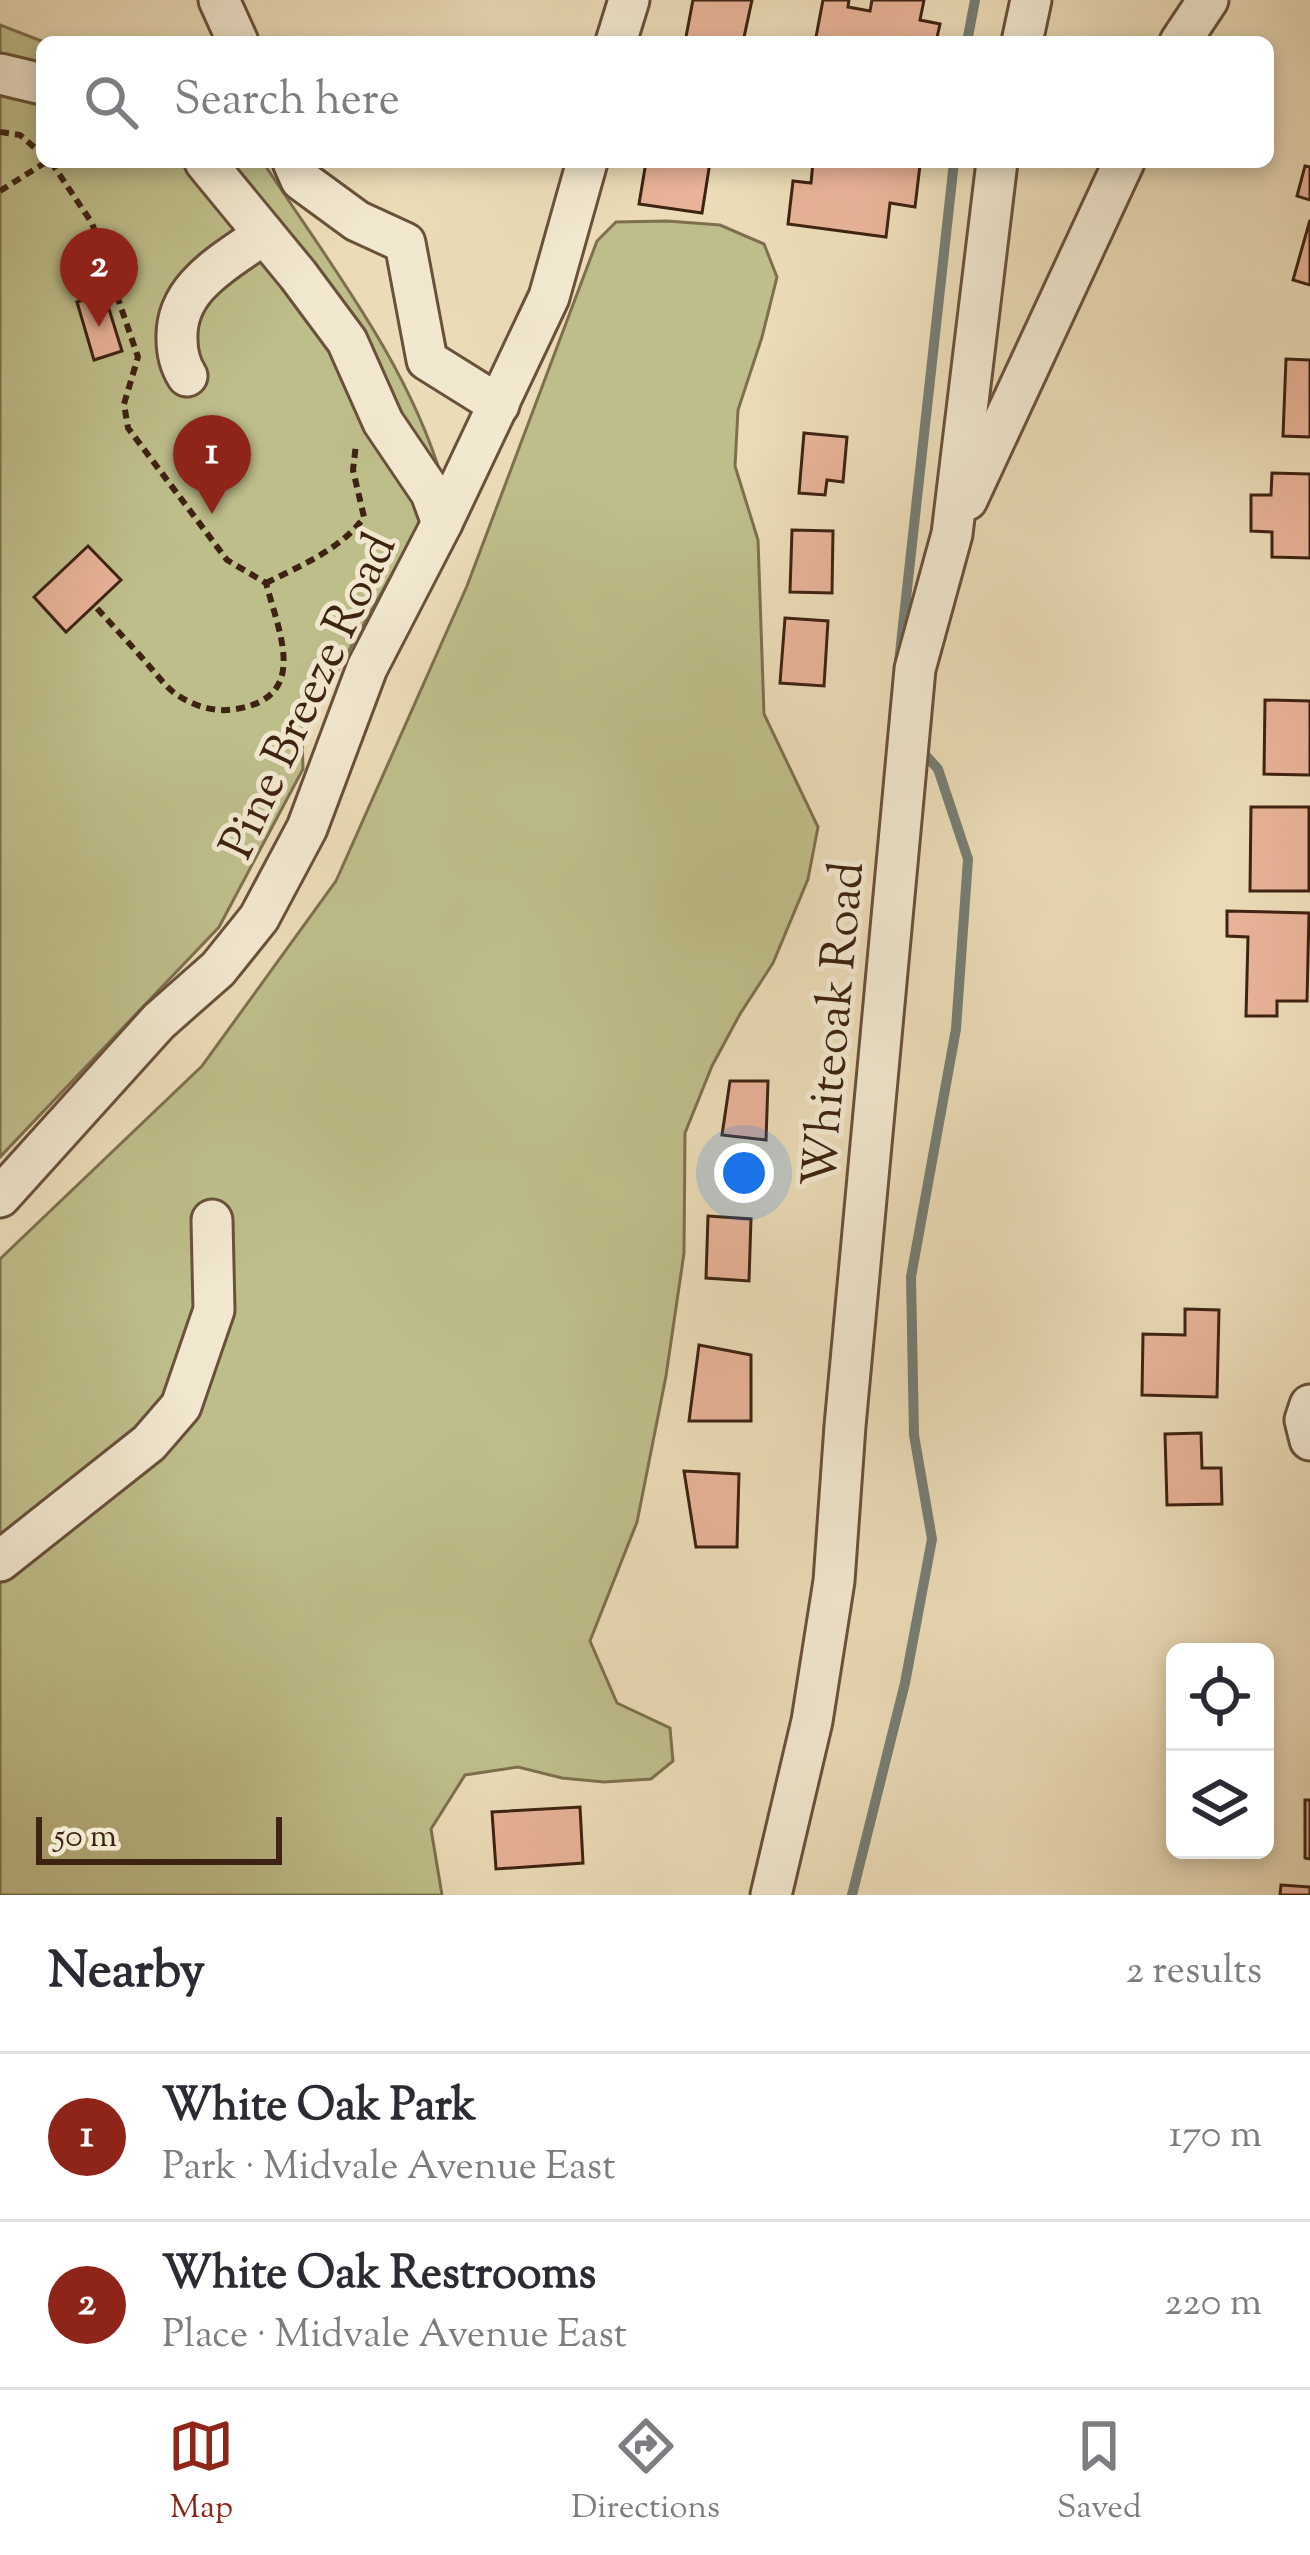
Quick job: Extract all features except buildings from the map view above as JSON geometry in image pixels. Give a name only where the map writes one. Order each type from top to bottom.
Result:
[{"type":"street","points":[[219,0],[235,36]]},
{"type":"street","points":[[618,36],[629,0]]},
{"type":"street","points":[[1023,36],[1031,0]]},
{"type":"street","points":[[1184,36],[1208,0]]},
{"type":"street","points":[[0,74],[36,83]]},
{"type":"street","points":[[210,168],[346,341],[383,422],[431,493],[442,523]]},
{"type":"street","points":[[296,168],[301,180],[357,221],[405,243],[427,360],[499,405]]},
{"type":"street","name":"Pine Breeze Road","points":[[0,1197],[159,1021],[218,969],[259,918],[307,828],[367,668],[549,297],[584,168]]},
{"type":"street","name":"Whiteoak Road","points":[[771,1895],[812,1721],[834,1581],[915,669],[952,534],[996,168]]},
{"type":"street","points":[[952,534],[1121,168]]},
{"type":"street","points":[[187,376],[176,344],[184,298],[264,234]]},
{"type":"street","points":[[0,1561],[149,1443],[181,1406],[214,1310],[212,1220]]},
{"type":"street","points":[[1310,1405],[1305,1420],[1310,1440]]},
{"type":"path","points":[[0,132],[20,135],[36,149]]},
{"type":"path","points":[[0,191],[39,168]]},
{"type":"path","points":[[53,168],[92,223],[138,357],[124,404],[128,428],[226,560],[266,583],[279,633],[284,668],[281,684],[272,697],[250,707],[225,711],[198,706],[173,692],[94,605]]},
{"type":"path","points":[[266,583],[355,531],[364,517],[353,470],[354,448],[361,436],[383,422]]},
{"type":"green space","points":[[0,25],[36,39],[36,168],[267,168],[388,354],[442,479],[302,734],[303,769],[219,927],[0,1157]]},
{"type":"green space","points":[[616,222],[720,225],[764,244],[777,277],[738,410],[735,466],[758,540],[764,714],[818,827],[808,879],[773,963],[712,1066],[685,1133],[684,1253],[666,1376],[637,1522],[590,1641],[617,1703],[670,1728],[673,1761],[651,1779],[604,1782],[518,1767],[465,1775],[431,1829],[442,1895],[0,1895],[0,1259],[202,1066],[336,881],[467,586],[597,241]]},
{"type":"waterway","points":[[968,36],[975,0]]},
{"type":"waterway","points":[[899,662],[953,168]]},
{"type":"waterway","points":[[852,1895],[905,1683],[932,1539],[914,1435],[911,1277],[956,1029],[968,859],[938,769],[920,749]]},
{"type":"place","name":"White Oak Restrooms","points":[[99,327]]},
{"type":"place","name":"White Oak Park","points":[[212,514]]}]
